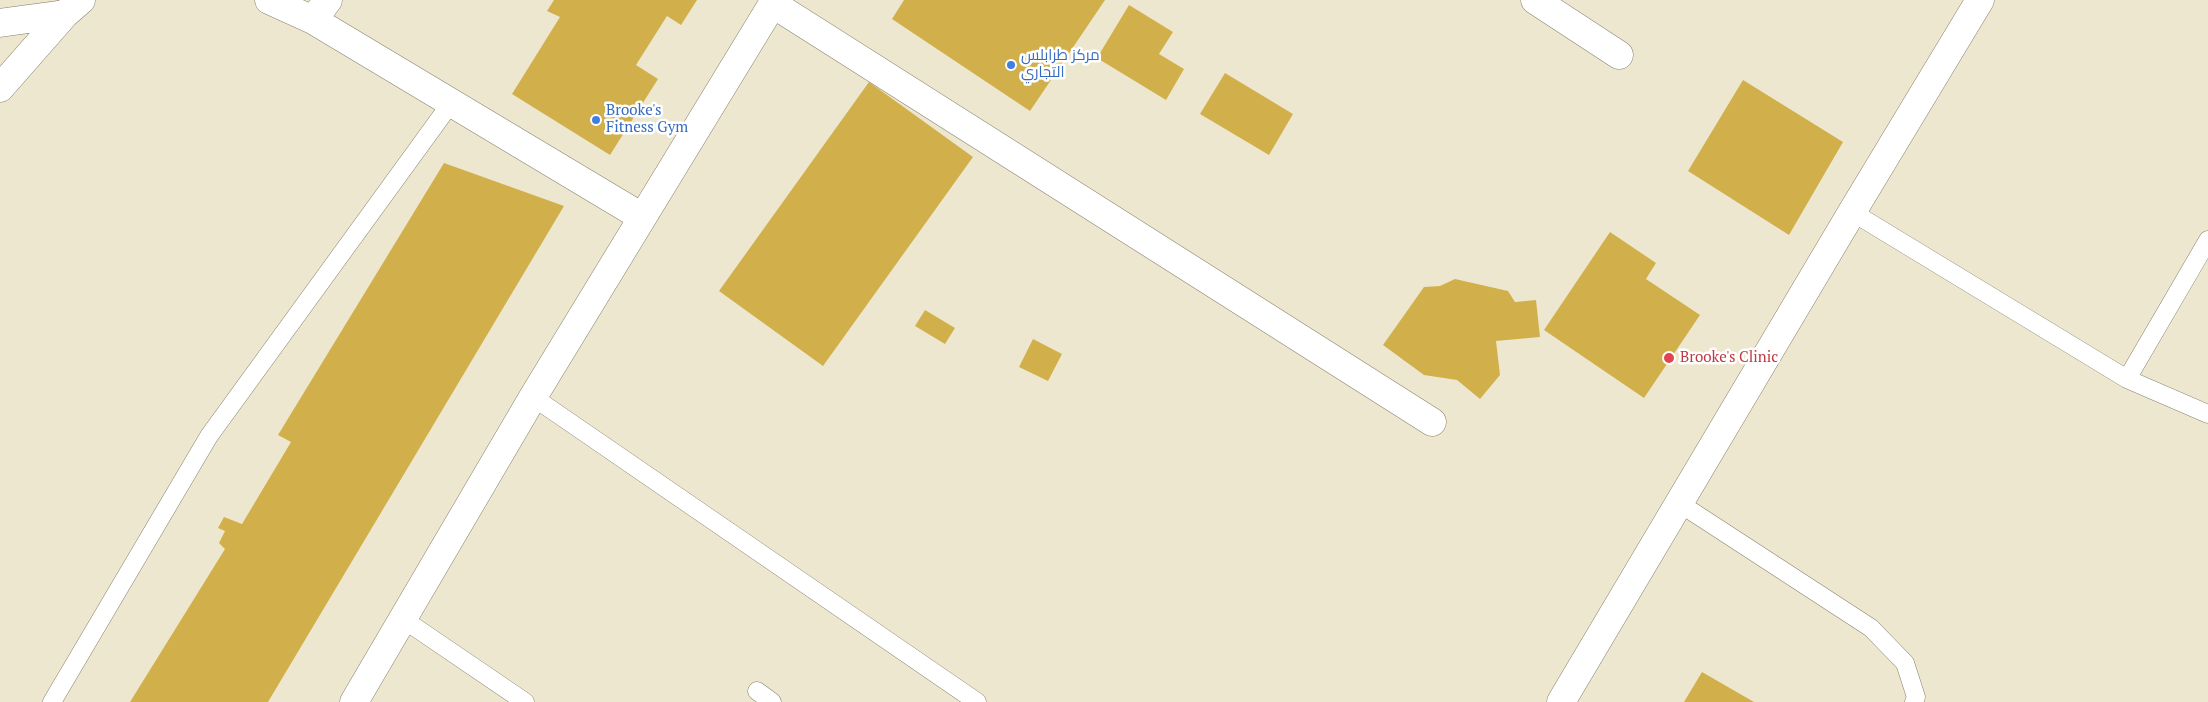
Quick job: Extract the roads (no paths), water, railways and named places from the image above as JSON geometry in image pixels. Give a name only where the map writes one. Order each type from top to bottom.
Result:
[{"type":"street","points":[[270,0],[321,10],[452,103],[642,217]]},
{"type":"street","points":[[1535,0],[1618,55]]},
{"type":"street","points":[[1561,702],[1980,0]]},
{"type":"street","points":[[354,702],[642,217],[774,2],[1432,422]]},
{"type":"street","points":[[0,23],[73,7]]},
{"type":"street","points":[[0,88],[73,7]]},
{"type":"lane","points":[[52,702],[209,436],[452,103]]},
{"type":"lane","points":[[1852,212],[2127,379],[2208,414]]},
{"type":"lane","points":[[2127,379],[2208,240]]},
{"type":"lane","points":[[534,397],[977,702]]},
{"type":"lane","points":[[1679,503],[1871,628],[1905,663],[1916,697],[1914,702]]},
{"type":"lane","points":[[403,619],[525,702]]},
{"type":"lane","points":[[757,691],[772,702]]},
{"type":"place","name":"مركز طرابلس التجاري","points":[[1011,65]]},
{"type":"place","name":"Brooke's Fitness Gym","points":[[596,120]]},
{"type":"place","name":"Brooke's Clinic","points":[[1669,358]]}]
